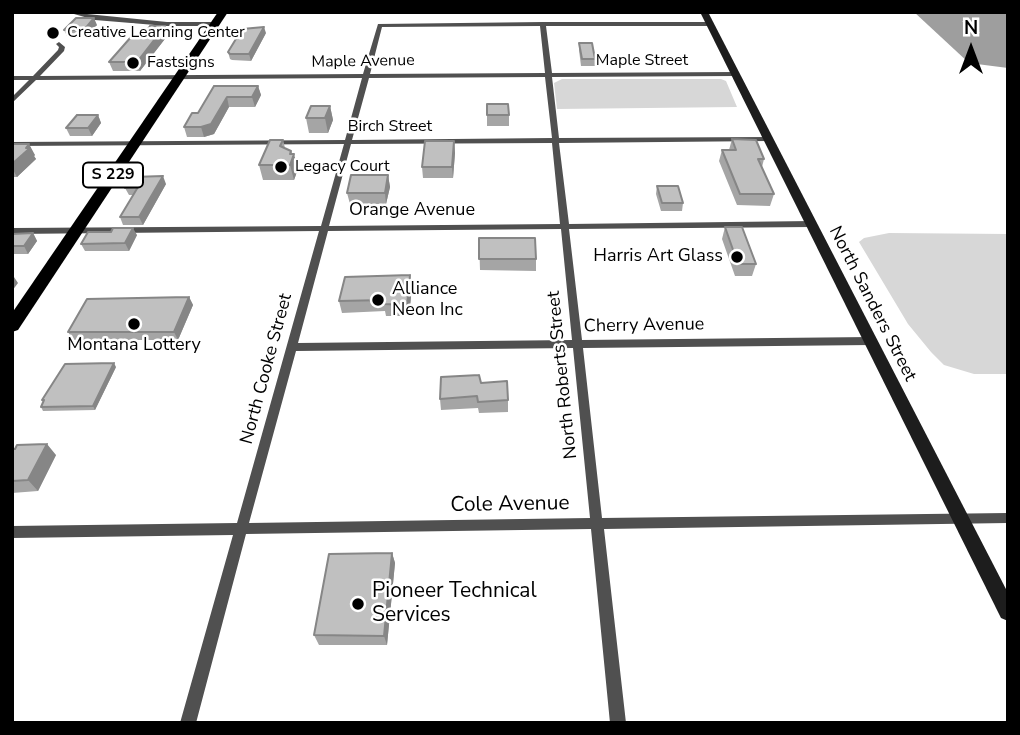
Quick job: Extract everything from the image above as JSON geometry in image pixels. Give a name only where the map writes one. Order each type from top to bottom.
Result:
[{"type":"main road","name":"S 229","points":[[12,326],[219,18]]},
{"type":"street","points":[[70,12],[95,18],[167,24],[219,18]]},
{"type":"street","points":[[543,24],[707,18]]},
{"type":"street","name":"North Sanders Street","points":[[707,18],[1008,612]]},
{"type":"street","name":"North Cooke Street","points":[[188,723],[380,25],[543,24]]},
{"type":"street","name":"North Roberts Street","points":[[543,24],[618,723]]},
{"type":"street","points":[[12,101],[61,51],[59,44]]},
{"type":"street","name":"Maple Street","points":[[548,75],[736,74]]},
{"type":"street","name":"Maple Avenue","points":[[178,78],[548,75]]},
{"type":"street","points":[[12,78],[178,78]]},
{"type":"street","name":"Birch Street","points":[[12,144],[769,139]]},
{"type":"street","name":"Orange Avenue","points":[[12,231],[812,224]]},
{"type":"street","name":"Cherry Avenue","points":[[292,347],[871,341]]},
{"type":"street","name":"Cole Avenue","points":[[12,532],[1008,518]]},
{"type":"shaded area","points":[[914,12],[1008,12],[1008,68],[969,63]]},
{"type":"shaded area","points":[[562,79],[721,79],[726,81],[737,107],[557,109],[554,83]]},
{"type":"shaded area","points":[[889,233],[1008,234],[1008,374],[974,374],[944,365],[931,352],[908,324],[859,242],[864,238]]},
{"type":"building","points":[[76,18],[94,18],[84,30],[64,30]]},
{"type":"building","points":[[150,26],[165,26],[137,62],[109,62],[131,37],[142,37]]},
{"type":"building","points":[[264,27],[249,54],[228,52],[242,29]]},
{"type":"building","points":[[579,43],[592,43],[595,59],[582,59]]},
{"type":"building","points":[[214,86],[258,86],[252,97],[227,97],[211,124],[184,127],[192,113],[198,113]]},
{"type":"building","points":[[487,104],[508,104],[509,115],[487,115]]},
{"type":"building","points":[[311,106],[330,106],[325,118],[306,118]]},
{"type":"building","points":[[77,115],[98,115],[88,128],[66,128]]},
{"type":"building","points":[[732,139],[756,140],[764,159],[758,159],[774,194],[740,194],[722,150],[736,150]]},
{"type":"building","points":[[270,140],[283,140],[280,146],[294,154],[290,165],[259,165]]},
{"type":"building","points":[[425,141],[454,141],[452,167],[422,167]]},
{"type":"building","points":[[12,144],[29,144],[26,148],[30,148],[12,164]]},
{"type":"building","points":[[351,175],[388,175],[385,193],[347,193]]},
{"type":"building","points":[[163,176],[139,217],[120,217],[138,187],[125,188],[133,177]]},
{"type":"building","points":[[657,186],[678,186],[683,203],[662,203]]},
{"type":"building","points":[[725,227],[742,227],[756,264],[738,264]]},
{"type":"building","points":[[113,228],[133,228],[125,243],[81,244],[88,232],[111,232]]},
{"type":"building","points":[[33,233],[24,246],[12,246],[12,234]]},
{"type":"building","points":[[479,238],[535,238],[536,259],[479,259]]},
{"type":"building","points":[[410,275],[407,305],[384,304],[385,300],[339,301],[345,277]]},
{"type":"building","name":"Montana Lottery","points":[[189,297],[174,332],[68,332],[87,299]]},
{"type":"building","points":[[114,363],[93,406],[41,407],[42,400],[65,364]]},
{"type":"building","points":[[479,375],[481,383],[507,381],[508,400],[478,402],[477,396],[440,399],[441,377]]},
{"type":"building","points":[[47,444],[28,480],[12,481],[12,449],[17,445]]},
{"type":"building","name":"Pioneer Technical Services","points":[[392,553],[384,636],[314,635],[329,554]]},
{"type":"place","name":"Creative Learning Center","points":[[53,33]]},
{"type":"place","name":"Fastsigns","points":[[133,63]]},
{"type":"place","name":"Legacy Court","points":[[281,167]]},
{"type":"place","name":"Harris Art Glass","points":[[737,257]]},
{"type":"place","name":"Alliance Neon Inc","points":[[378,300]]},
{"type":"place","name":"Montana Lottery","points":[[134,324]]},
{"type":"place","name":"Pioneer Technical Services","points":[[358,604]]}]
